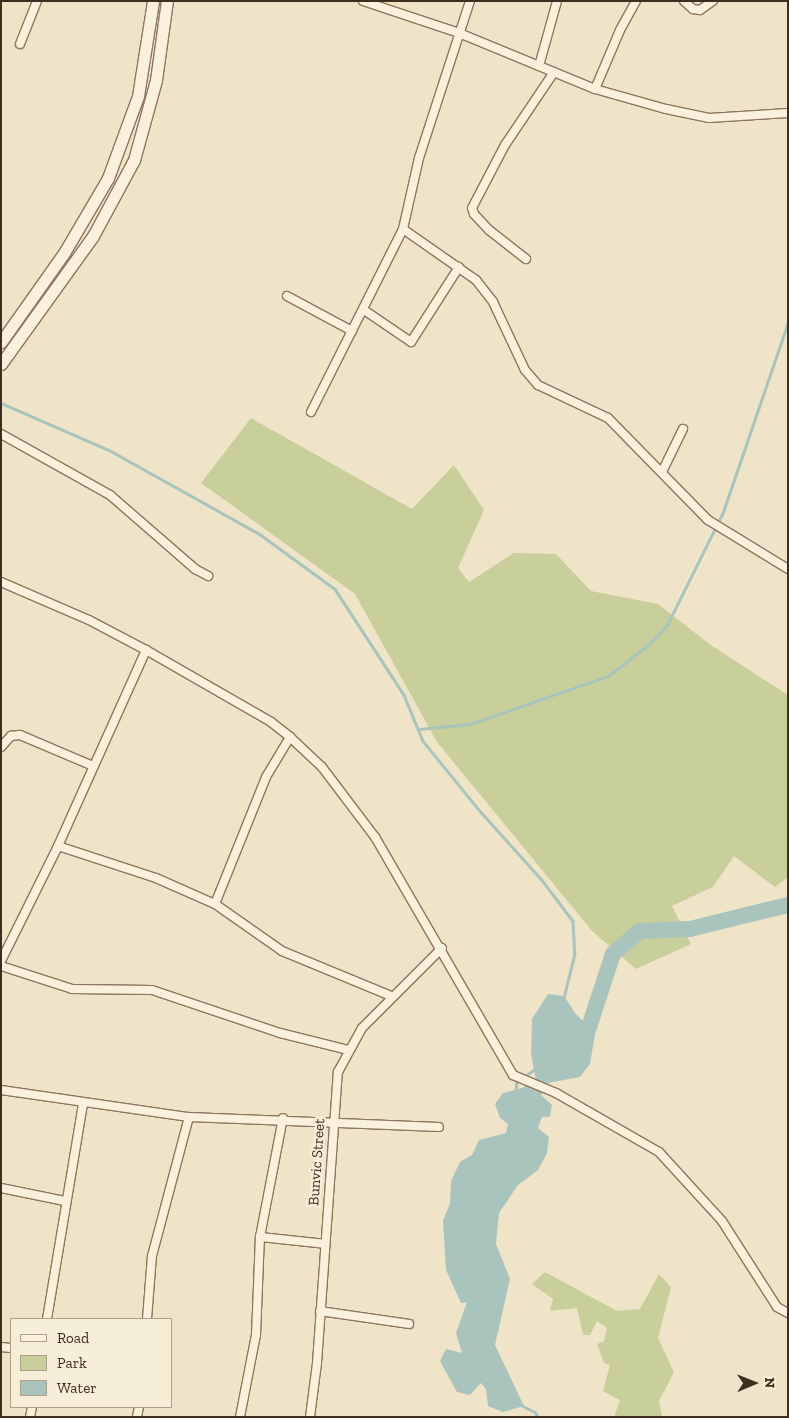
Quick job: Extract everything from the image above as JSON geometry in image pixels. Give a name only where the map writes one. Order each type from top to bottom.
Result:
[{"type":"main road","points":[[1,342],[5,329],[64,253],[108,178],[138,96],[153,1]]},
{"type":"main road","points":[[1,364],[93,236],[134,160],[156,80],[167,1]]},
{"type":"street","points":[[20,44],[36,1]]},
{"type":"street","points":[[362,1],[459,33],[595,89],[694,116],[788,113]]},
{"type":"street","points":[[311,412],[364,310],[403,229],[419,158],[470,1]]},
{"type":"street","points":[[539,66],[557,1]]},
{"type":"street","points":[[595,89],[620,30],[636,1]]},
{"type":"street","points":[[684,1],[693,9],[700,10],[712,1]]},
{"type":"street","points":[[526,259],[489,230],[474,214],[472,208],[505,145],[554,72]]},
{"type":"street","points":[[403,229],[476,280],[493,302],[525,370],[538,385],[608,418],[708,520],[729,536],[788,569]]},
{"type":"street","points":[[364,310],[411,342],[459,267]]},
{"type":"street","points":[[287,296],[352,331]]},
{"type":"street","points":[[662,472],[683,429]]},
{"type":"street","points":[[1,434],[110,495],[195,569],[208,576]]},
{"type":"street","points":[[1,582],[89,620],[146,650],[271,722],[290,736],[322,767],[356,810],[442,948],[513,1075],[556,1093],[659,1152],[722,1221],[776,1307],[788,1313]]},
{"type":"street","points":[[1,961],[58,846],[146,650]]},
{"type":"street","points":[[1,746],[11,736],[20,735],[93,766]]},
{"type":"street","points":[[215,904],[266,777],[290,736]]},
{"type":"street","points":[[58,846],[156,878],[215,904],[282,951],[391,996]]},
{"type":"street","name":"Bunvic Street","points":[[310,1417],[338,1072],[348,1050],[362,1028],[391,996],[442,948]]},
{"type":"street","points":[[1,966],[72,989],[152,990],[280,1034],[348,1050]]},
{"type":"street","points":[[1,1090],[189,1117],[334,1120],[439,1127]]},
{"type":"street","points":[[47,1318],[65,1201],[83,1103]]},
{"type":"street","points":[[147,1318],[152,1256],[189,1117]]},
{"type":"street","points":[[240,1417],[256,1335],[260,1237],[283,1118]]},
{"type":"street","points":[[1,1188],[65,1201]]},
{"type":"street","points":[[260,1237],[325,1244]]},
{"type":"street","points":[[320,1310],[409,1324]]},
{"type":"green space","points":[[251,418],[412,509],[454,465],[484,510],[458,568],[469,582],[514,553],[556,554],[591,591],[658,604],[712,646],[788,695],[788,877],[775,887],[734,856],[713,887],[672,906],[691,944],[636,969],[592,931],[437,742],[355,594],[201,483]]},
{"type":"green space","points":[[545,1272],[617,1311],[640,1309],[659,1274],[671,1287],[658,1338],[674,1372],[659,1401],[662,1417],[614,1417],[620,1400],[603,1391],[610,1365],[604,1363],[597,1344],[604,1341],[607,1328],[597,1321],[590,1335],[583,1335],[577,1308],[550,1311],[553,1299],[532,1284]]},
{"type":"water","points":[[548,994],[564,996],[575,1013],[589,1027],[596,1028],[590,1064],[580,1077],[548,1083],[541,1095],[552,1105],[550,1117],[542,1117],[538,1128],[549,1137],[547,1153],[538,1170],[518,1185],[499,1213],[496,1244],[510,1279],[495,1345],[524,1406],[503,1412],[488,1406],[486,1389],[481,1383],[470,1395],[457,1392],[440,1361],[446,1349],[462,1353],[456,1333],[467,1302],[461,1303],[446,1270],[443,1221],[450,1203],[451,1181],[460,1162],[472,1155],[479,1140],[506,1133],[508,1124],[500,1118],[495,1104],[503,1093],[522,1088],[536,1080],[531,1054],[532,1019]]},
{"type":"waterway","points":[[419,729],[470,724],[608,676],[647,646],[667,625],[723,512],[788,322]]},
{"type":"waterway","points":[[1,403],[111,451],[261,535],[335,589],[404,695],[423,741],[481,812],[542,880],[573,921],[575,954],[564,998]]},
{"type":"waterway","points":[[589,1027],[613,954],[639,931],[690,929],[788,905]]},
{"type":"waterway","points":[[524,1077],[536,1068]]},
{"type":"waterway","points":[[516,1090],[516,1083],[520,1080]]},
{"type":"waterway","points":[[521,1405],[535,1412],[538,1417]]}]
